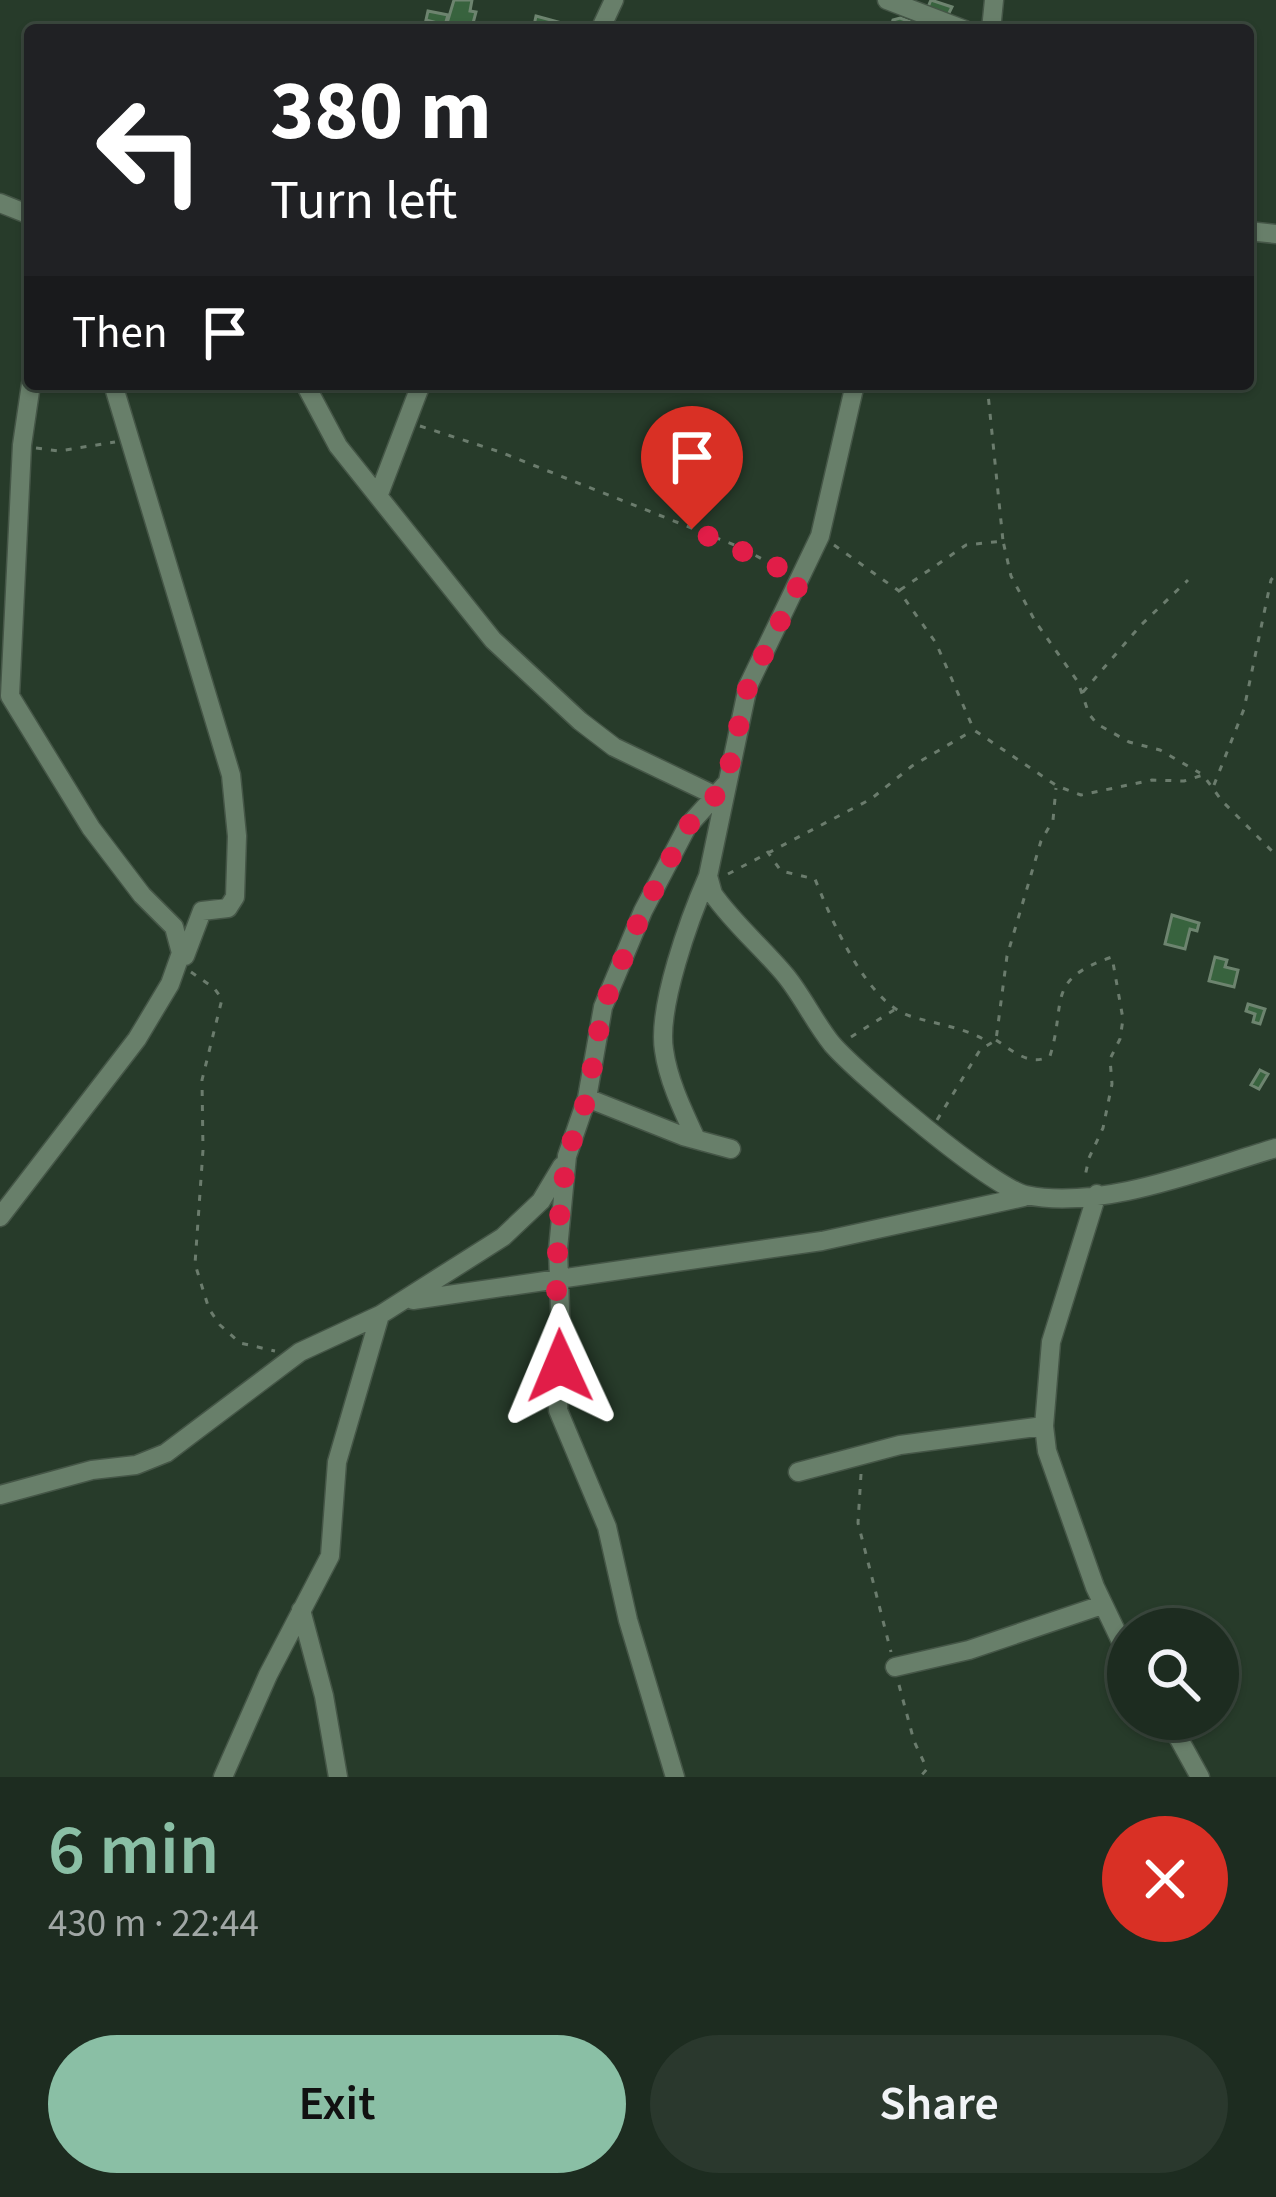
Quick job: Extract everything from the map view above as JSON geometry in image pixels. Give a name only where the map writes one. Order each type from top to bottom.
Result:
[{"type":"street","points":[[887,0],[949,24]]},
{"type":"street","points":[[30,390],[8,610],[8,675],[16,711],[109,853],[174,927],[181,953],[178,968]]},
{"type":"street","points":[[0,1217],[115,1071],[178,968],[202,911],[228,908],[235,897],[236,806],[222,741],[115,390]]},
{"type":"street","points":[[308,390],[338,446],[493,640],[614,747],[719,790]]},
{"type":"street","points":[[379,494],[419,390]]},
{"type":"street","points":[[696,1139],[670,1076],[663,1034],[673,982],[708,880],[719,790],[748,686],[820,536],[854,390]]},
{"type":"street","points":[[0,1495],[152,1460],[300,1352],[380,1315],[503,1238],[541,1201],[567,1156],[587,1098],[597,1030],[643,911],[687,827],[719,790]]},
{"type":"street","points":[[708,880],[741,929],[789,979],[835,1047],[1000,1184],[1029,1196]]},
{"type":"street","points":[[587,1098],[731,1149]]},
{"type":"street","points":[[402,1301],[822,1240],[1029,1196],[1090,1195],[1147,1185],[1276,1148]]},
{"type":"street","points":[[567,1156],[556,1279],[561,1339],[558,1410],[607,1527],[634,1642],[675,1777]]},
{"type":"street","points":[[1090,1195],[1051,1342],[1044,1426],[1047,1451],[1107,1615]]},
{"type":"street","points":[[223,1777],[329,1556],[337,1462],[380,1315]]},
{"type":"street","points":[[798,1472],[860,1454],[1044,1426]]},
{"type":"street","points":[[895,1667],[969,1650],[1102,1605]]},
{"type":"street","points":[[301,1610],[324,1696],[338,1777]]},
{"type":"street","points":[[1180,1740],[1200,1777]]},
{"type":"path","points":[[988,390],[1011,576],[1089,714],[1111,733],[1160,750],[1203,775],[1276,855]]},
{"type":"path","points":[[406,422],[742,548],[802,578]]},
{"type":"path","points":[[22,445],[59,451],[130,440]]},
{"type":"path","points":[[820,536],[899,591],[936,643],[974,730],[1057,786],[1081,795],[1203,775]]},
{"type":"path","points":[[899,591],[966,545],[1003,541]]},
{"type":"path","points":[[1213,787],[1244,709],[1276,574]]},
{"type":"path","points":[[1081,694],[1188,580]]},
{"type":"path","points":[[708,880],[871,799],[912,766],[974,730]]},
{"type":"path","points":[[930,1129],[980,1050],[993,1041],[1006,956],[1041,841],[1052,820],[1057,786]]},
{"type":"path","points":[[767,851],[782,871],[815,879],[848,954],[896,1010],[973,1032],[1029,1060],[1040,1062],[1050,1056],[1059,997],[1078,970],[1112,957],[1123,1018],[1110,1060],[1113,1075],[1103,1128],[1089,1158],[1090,1195]]},
{"type":"path","points":[[178,968],[214,988],[222,999],[205,1056],[200,1100],[203,1150],[194,1247],[201,1288],[220,1325],[239,1343],[287,1350]]},
{"type":"path","points":[[835,1047],[896,1010]]},
{"type":"path","points":[[860,1454],[858,1523],[914,1741],[927,1769],[920,1777]]},
{"type":"building","points":[[454,0],[472,0],[473,24],[447,23]]},
{"type":"building","points":[[931,0],[952,7],[948,15],[928,7]]},
{"type":"building","points":[[428,11],[448,15],[445,24],[426,20]]},
{"type":"building","points":[[536,16],[562,23],[562,24],[534,24]]},
{"type":"building","points":[[1172,915],[1199,923],[1197,931],[1190,929],[1185,949],[1165,944]]},
{"type":"building","points":[[1215,957],[1227,960],[1225,967],[1238,970],[1234,987],[1209,981]]},
{"type":"building","points":[[1248,1004],[1265,1009],[1260,1024],[1253,1022],[1255,1014],[1246,1011]]},
{"type":"building","points":[[1260,1070],[1268,1074],[1259,1089],[1251,1085]]},
{"type":"route","points":[[560,1366],[556,1279],[560,1210],[567,1156],[587,1098],[603,1007],[643,911],[687,827],[725,785],[748,686],[802,578],[692,529]]}]
